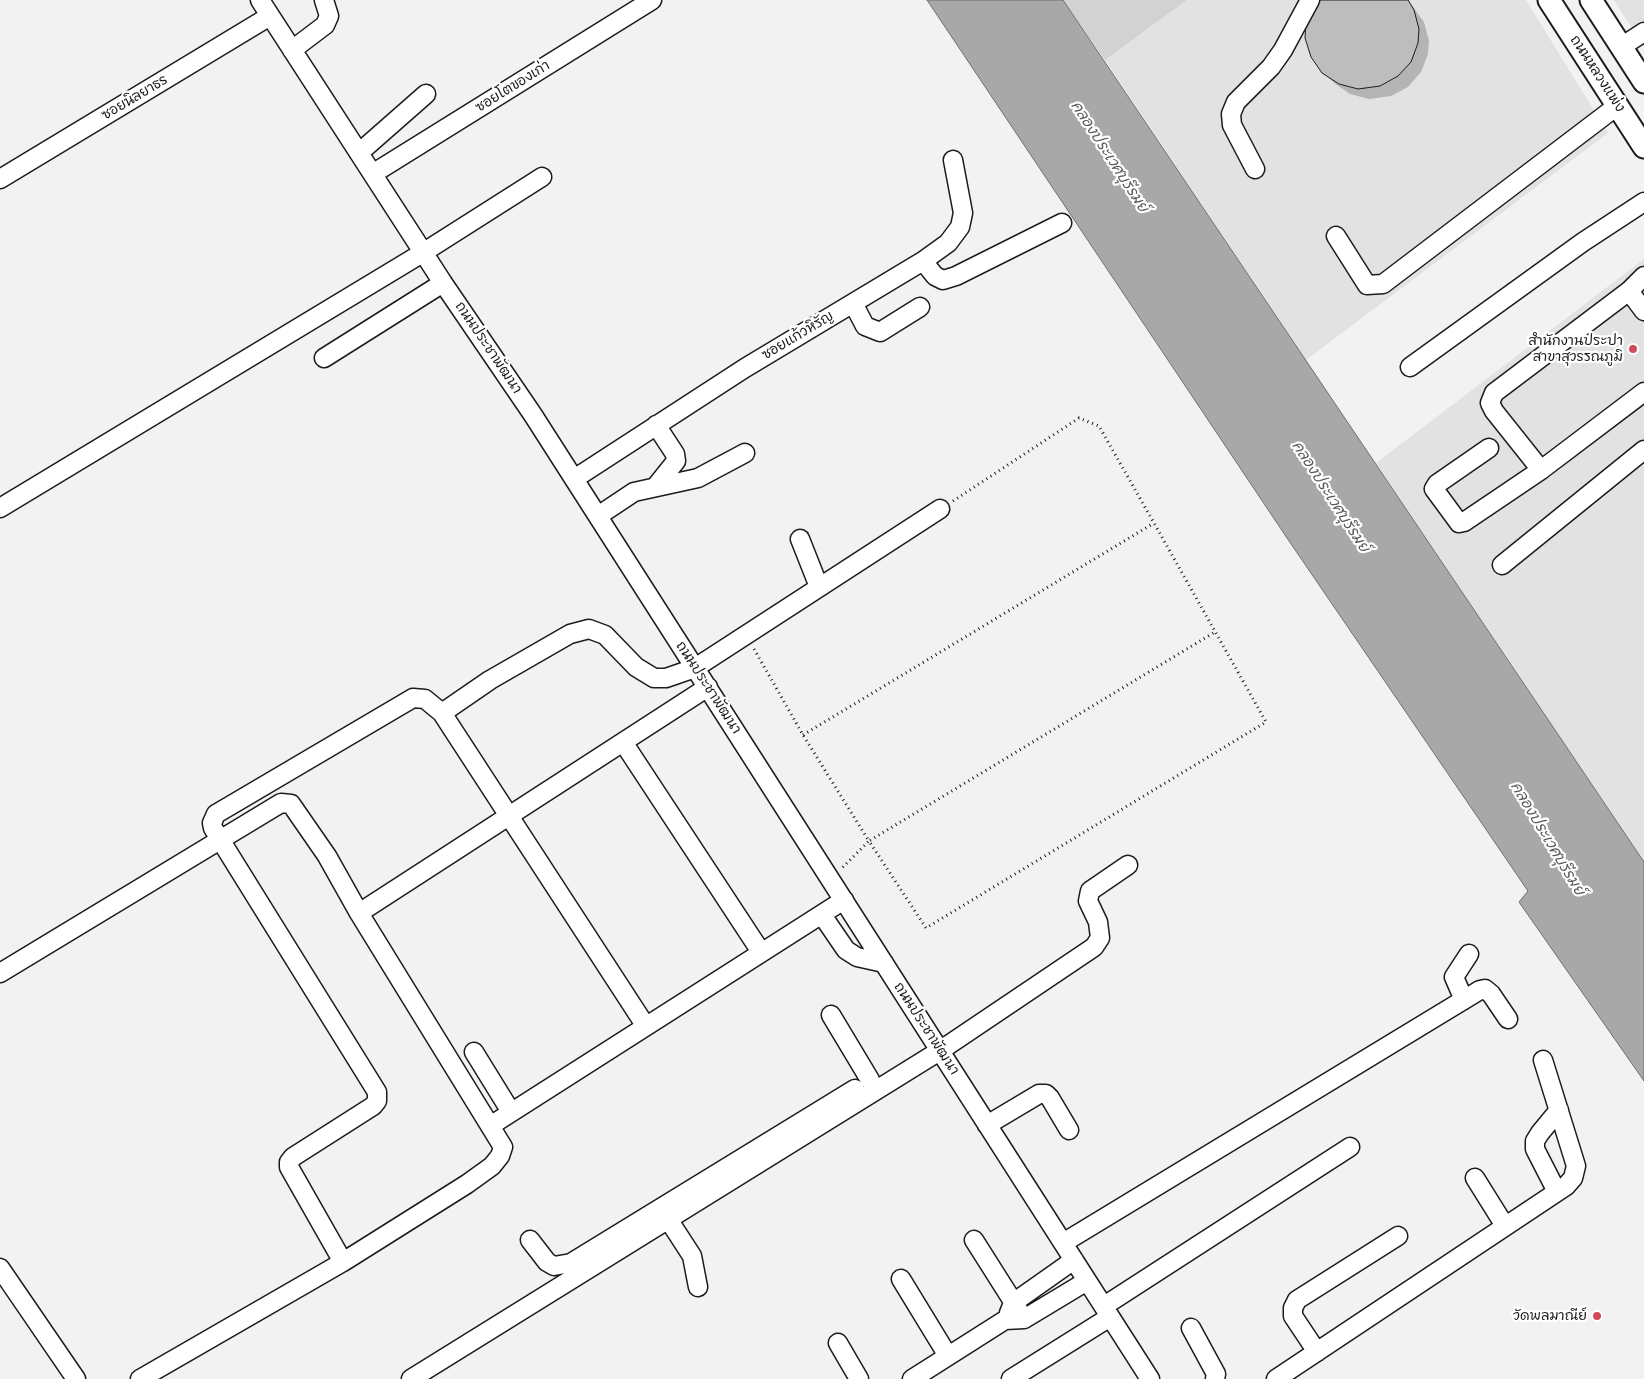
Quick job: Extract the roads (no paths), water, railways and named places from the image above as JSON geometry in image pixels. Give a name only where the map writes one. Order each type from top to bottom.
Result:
[{"type":"main road","name":"ถนนหลวงแพ่ง","points":[[1549,0],[1644,147]]},
{"type":"main road","points":[[1591,0],[1644,82]]},
{"type":"street","name":"ถนนประชาพัฒนา","points":[[260,0],[374,173],[443,283],[598,516],[1150,1379]]},
{"type":"street","points":[[292,50],[325,25],[329,16],[324,0]]},
{"type":"street","name":"ซอยโตของเก่า","points":[[374,173],[652,0]]},
{"type":"street","points":[[1255,169],[1232,125],[1231,114],[1236,102],[1271,67],[1284,50],[1310,0]]},
{"type":"street","name":"ซอยนิลยาธร","points":[[0,179],[270,16]]},
{"type":"street","points":[[1621,46],[1644,32]]},
{"type":"street","points":[[360,152],[426,94]]},
{"type":"street","points":[[1336,236],[1366,285],[1383,284],[1617,106]]},
{"type":"street","name":"ซอยแก้วหิรัญ","points":[[574,479],[745,368],[923,261],[948,243],[960,227],[962,202],[953,160]]},
{"type":"street","points":[[0,508],[424,252],[542,177]]},
{"type":"street","points":[[1410,367],[1583,242],[1644,202]]},
{"type":"street","points":[[923,261],[935,276],[942,280],[956,276],[1062,223]]},
{"type":"street","points":[[1541,470],[1494,411],[1490,403],[1494,393],[1629,291],[1644,276]]},
{"type":"street","points":[[324,358],[443,283]]},
{"type":"street","points":[[1629,291],[1644,311]]},
{"type":"street","points":[[852,304],[865,326],[880,332],[920,307]]},
{"type":"street","points":[[1489,448],[1437,484],[1434,489],[1459,523],[1464,522],[1541,470],[1644,392]]},
{"type":"street","points":[[656,425],[675,454],[676,461],[656,486]]},
{"type":"street","points":[[1502,565],[1644,450]]},
{"type":"street","points":[[598,516],[634,492],[698,478],[745,453]]},
{"type":"street","points":[[442,713],[490,680],[570,634],[589,629],[605,635],[636,667],[654,678],[666,678],[695,668],[746,633],[940,509]]},
{"type":"street","points":[[800,539],[818,587]]},
{"type":"street","points":[[359,913],[708,687]]},
{"type":"street","points":[[343,1262],[289,1167],[289,1162],[293,1157],[373,1106],[377,1100],[377,1092],[220,839],[212,823],[216,814],[413,698],[425,699],[442,713],[646,1025]]},
{"type":"street","points":[[624,742],[761,952]]},
{"type":"street","points":[[0,974],[280,803],[292,804],[327,856],[359,913],[502,1148],[500,1156],[492,1166],[467,1184],[343,1262],[140,1379]]},
{"type":"street","points":[[411,1379],[668,1219],[1094,947],[1100,938],[1098,922],[1088,902],[1090,891],[1128,865]]},
{"type":"street","points":[[490,1126],[844,900]]},
{"type":"street","points":[[822,915],[846,950],[857,958],[884,963]]},
{"type":"street","points":[[1464,1000],[1454,977],[1469,954]]},
{"type":"street","points":[[1063,1244],[1485,989],[1491,994],[1508,1019]]},
{"type":"street","points":[[831,1015],[870,1080]]},
{"type":"street","points":[[530,1240],[547,1262],[554,1266],[571,1264],[870,1080],[938,1046]]},
{"type":"street","points":[[474,1052],[511,1112]]},
{"type":"street","points":[[1276,1379],[1557,1192],[1573,1178],[1576,1166],[1543,1060]]},
{"type":"street","points":[[987,1125],[1039,1094],[1046,1094],[1069,1130]]},
{"type":"street","points":[[1557,1192],[1535,1149],[1535,1141],[1559,1110]]},
{"type":"street","points":[[1012,1379],[1350,1147]]},
{"type":"street","points":[[1475,1178],[1505,1226]]},
{"type":"street","points":[[668,1219],[692,1256],[698,1287]]},
{"type":"street","points":[[1317,1352],[1293,1316],[1293,1308],[1297,1300],[1398,1236]]},
{"type":"street","points":[[974,1240],[1024,1319]]},
{"type":"street","points":[[1005,1320],[1013,1303],[1074,1260]]},
{"type":"street","points":[[0,1268],[76,1379]]},
{"type":"street","points":[[901,1279],[948,1356]]},
{"type":"street","points":[[912,1379],[1005,1320],[1024,1319],[1087,1281]]},
{"type":"street","points":[[1191,1328],[1216,1374],[1215,1379]]},
{"type":"street","points":[[838,1343],[859,1379]]},
{"type":"water","name":"คลองประเวศบุรีรมย์","points":[[927,0],[1063,0],[1644,862],[1644,1081],[1519,902],[1528,891],[1287,538]]},
{"type":"place","name":"สำนักงานประปา สาขาสุวรรณภูมิ","points":[[1633,349]]},
{"type":"place","name":"วัดพลมาณีย์","points":[[1597,1316]]}]
